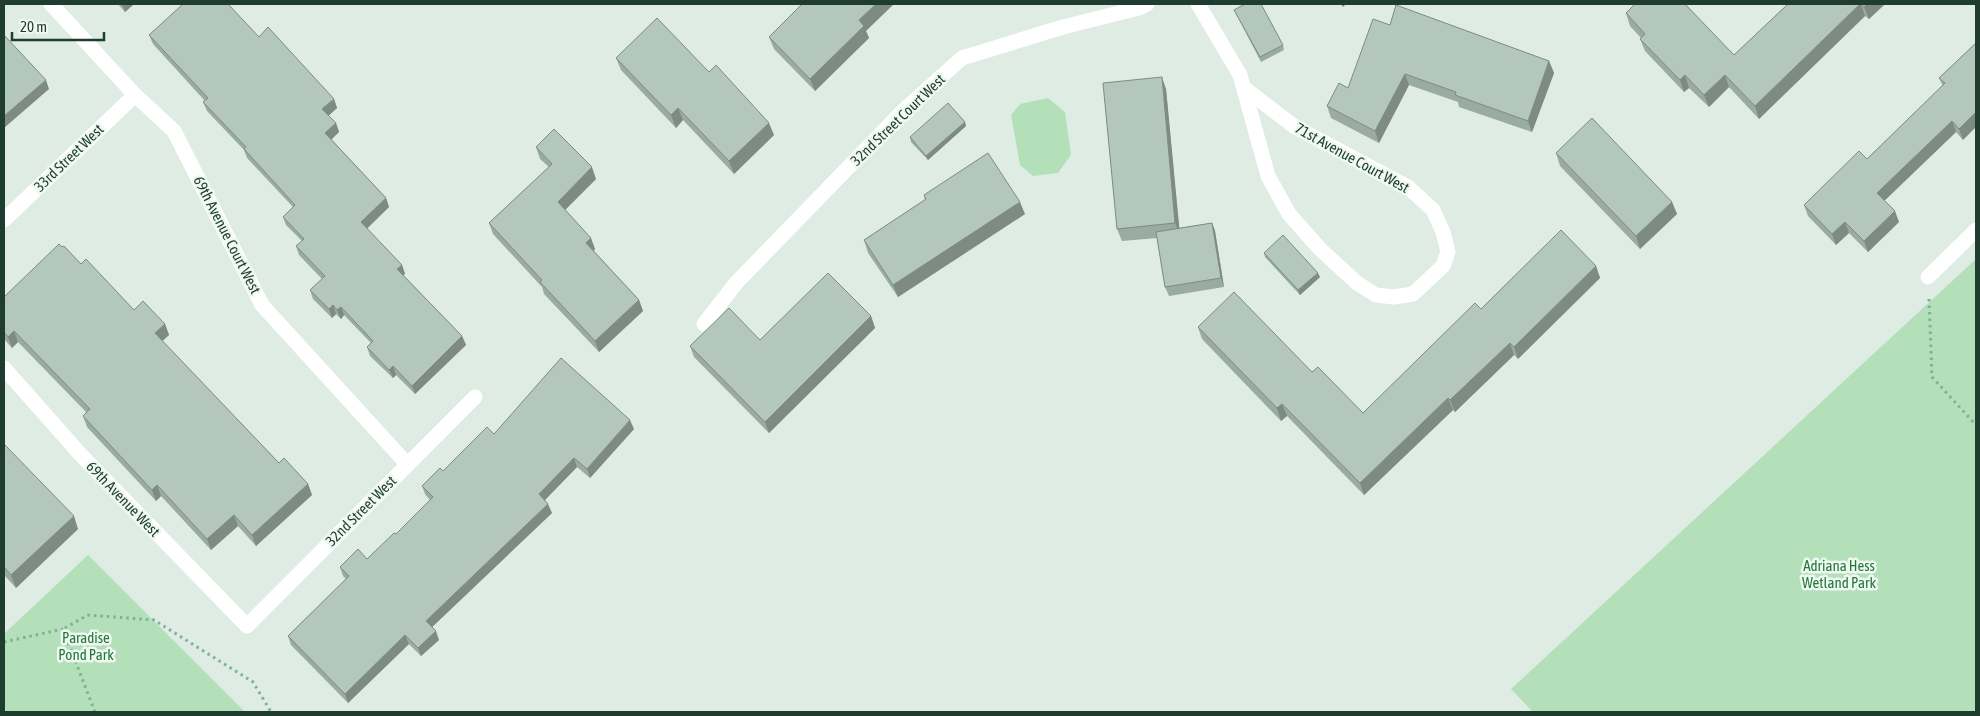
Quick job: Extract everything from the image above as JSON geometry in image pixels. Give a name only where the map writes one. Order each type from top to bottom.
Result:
[{"type":"street","name":"69th Avenue Court West","points":[[51,4],[135,95],[174,130],[262,305],[407,464]]},
{"type":"street","name":"32nd Street Court West","points":[[704,324],[737,282],[904,110],[962,58],[1063,27],[1139,8],[1147,4]]},
{"type":"street","name":"71st Avenue Court West","points":[[1198,4],[1240,75],[1268,176],[1289,214],[1320,248],[1357,283],[1376,295],[1394,297],[1413,294],[1444,266],[1448,252],[1443,232],[1433,210],[1408,187],[1295,127],[1244,88]]},
{"type":"street","name":"33rd Street West","points":[[4,220],[135,95]]},
{"type":"street","points":[[1928,277],[1976,230]]},
{"type":"street","name":"69th Avenue West","points":[[4,368],[80,454],[247,626]]},
{"type":"street","name":"32nd Street West","points":[[247,626],[475,397]]},
{"type":"path","points":[[1928,277],[1932,377],[1976,425]]},
{"type":"path","points":[[4,642],[63,629],[88,615],[154,620],[254,682],[271,712]]},
{"type":"path","points":[[63,629],[95,712]]},
{"type":"green space","points":[[1048,98],[1065,112],[1071,155],[1058,173],[1033,176],[1020,165],[1011,115],[1020,104]]},
{"type":"green space","name":"Adriana Hess Wetland Park","points":[[1976,259],[1976,712],[1533,712],[1511,689]]},
{"type":"green space","name":"Paradise Pond Park","points":[[88,555],[245,712],[4,712],[4,634]]},
{"type":"building","points":[[183,4],[228,4],[259,37],[268,27],[334,99],[322,109],[336,123],[325,133],[386,198],[361,222],[402,265],[397,269],[462,336],[412,386],[393,366],[389,370],[367,347],[373,341],[341,307],[337,310],[333,305],[329,309],[310,290],[325,276],[296,246],[304,239],[283,217],[295,205],[244,149],[246,147],[203,102],[208,98],[149,35]]},
{"type":"building","points":[[802,4],[876,4],[859,20],[864,26],[810,79],[769,37]]},
{"type":"building","points":[[1245,4],[1261,4],[1283,45],[1260,57],[1234,10]]},
{"type":"building","points":[[1635,4],[1685,4],[1734,55],[1788,4],[1860,4],[1755,106],[1725,75],[1704,95],[1685,75],[1680,80],[1640,39],[1645,34],[1626,13]]},
{"type":"building","points":[[1396,5],[1549,61],[1528,121],[1455,95],[1456,92],[1405,74],[1375,131],[1327,106],[1339,83],[1348,88],[1373,19],[1390,25]]},
{"type":"building","points":[[657,18],[709,72],[716,65],[769,123],[729,161],[678,108],[671,115],[616,58]]},
{"type":"building","points":[[4,35],[46,80],[4,116]]},
{"type":"building","points":[[1976,43],[1976,112],[1959,129],[1952,121],[1877,193],[1895,211],[1864,241],[1845,222],[1832,234],[1804,205],[1859,151],[1867,159],[1945,83],[1939,78]]},
{"type":"building","points":[[1162,77],[1175,223],[1117,229],[1103,83]]},
{"type":"building","points":[[948,103],[965,122],[926,156],[910,137]]},
{"type":"building","points":[[1592,118],[1672,202],[1636,236],[1556,153]]},
{"type":"building","points":[[554,129],[592,167],[558,202],[591,238],[586,243],[639,300],[595,341],[489,223],[552,164],[536,147]]},
{"type":"building","points":[[988,153],[1020,202],[893,285],[864,240],[926,199],[924,195]]},
{"type":"building","points":[[1212,223],[1221,278],[1165,287],[1156,232]]},
{"type":"building","points":[[1561,230],[1596,266],[1514,347],[1510,343],[1450,400],[1448,398],[1360,483],[1282,404],[1277,408],[1198,327],[1234,292],[1312,372],[1318,367],[1363,413],[1475,303],[1481,309]]},
{"type":"building","points":[[1283,235],[1318,273],[1298,290],[1264,253]]},
{"type":"building","points":[[59,244],[62,247],[64,246],[81,264],[86,259],[134,310],[143,301],[165,324],[155,333],[279,463],[284,458],[308,484],[252,535],[234,515],[207,539],[157,485],[152,490],[83,416],[90,409],[14,331],[8,337],[4,332],[4,297]]},
{"type":"building","points":[[828,273],[871,316],[765,422],[690,346],[729,308],[760,340]]},
{"type":"building","points":[[561,358],[630,420],[587,469],[574,458],[539,494],[548,504],[426,621],[436,631],[418,648],[405,635],[345,694],[288,636],[349,576],[340,567],[358,549],[367,559],[394,533],[396,534],[433,497],[422,486],[440,468],[443,471],[487,427],[494,434]]},
{"type":"building","points":[[4,444],[74,516],[11,575],[4,567]]}]
